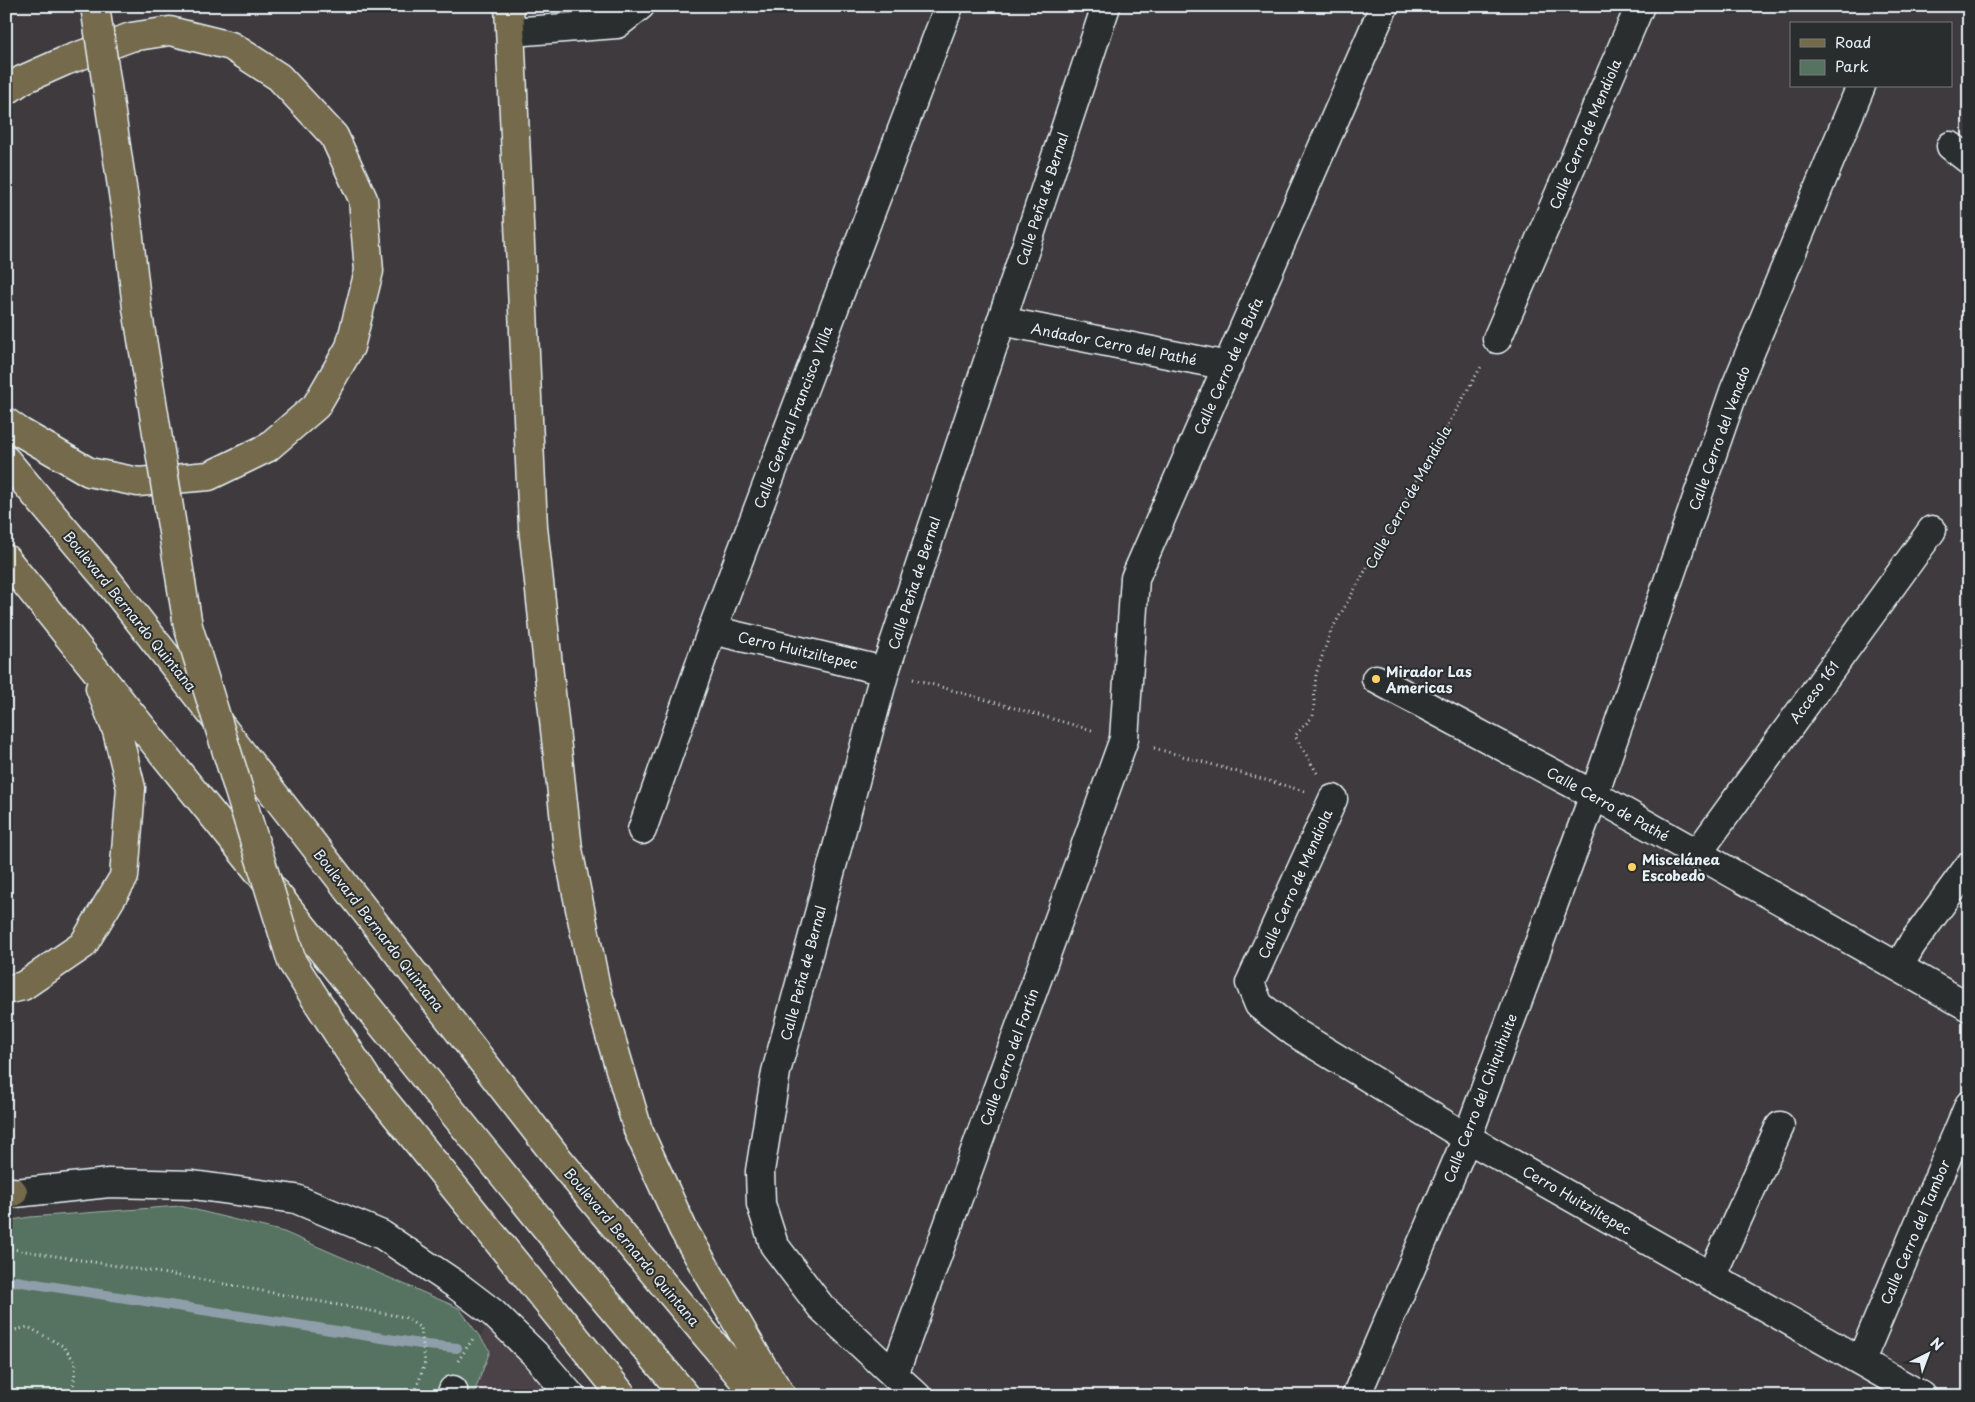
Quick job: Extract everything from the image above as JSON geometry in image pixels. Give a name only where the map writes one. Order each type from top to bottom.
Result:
[{"type":"main road","points":[[95,6],[127,220],[137,308],[188,626],[292,962],[369,1082],[623,1396]]},
{"type":"main road","points":[[510,19],[533,527],[568,850],[596,988],[638,1130],[683,1229],[762,1366],[782,1396]]},
{"type":"main road","points":[[6,91],[22,80],[65,61],[131,37],[170,31],[231,46],[279,76],[334,136],[364,199],[369,271],[350,346],[316,406],[267,448],[209,476],[138,482],[88,472],[6,422]]},
{"type":"main road","name":"Boulevard Bernardo Quintana","points":[[6,460],[108,582],[560,1161],[757,1396]]},
{"type":"main road","points":[[6,559],[589,1281],[686,1396]]},
{"type":"main road","points":[[6,990],[23,986],[83,945],[124,877],[131,788],[117,731],[95,677],[43,604]]},
{"type":"street","points":[[510,19],[617,15],[640,6]]},
{"type":"street","name":"Calle General Francisco Villa","points":[[642,830],[712,630],[949,6]]},
{"type":"street","name":"Calle Peña de Bernal","points":[[917,1396],[821,1307],[774,1245],[761,1204],[760,1171],[776,1072],[885,671],[1106,6]]},
{"type":"street","name":"Calle Cerro de la Bufa","points":[[1124,740],[1136,578],[1384,6]]},
{"type":"street","name":"Calle Cerro de Mendiola","points":[[1497,339],[1640,6]]},
{"type":"street","name":"Calle Cerro del Venado","points":[[1594,795],[1734,391],[1860,88]]},
{"type":"street","name":"Andador Cerro del Pathé","points":[[1001,321],[1228,366]]},
{"type":"street","name":"Acceso 161","points":[[1697,854],[1932,530]]},
{"type":"street","name":"Cerro Huitziltepec","points":[[712,630],[885,671]]},
{"type":"street","name":"Calle Cerro de Pathé","points":[[1376,680],[1594,795],[1969,1007]]},
{"type":"street","name":"Calle Cerro del Fortín","points":[[894,1376],[1124,740]]},
{"type":"street","name":"Calle Cerro del Chiquihuite","points":[[1356,1396],[1467,1138],[1594,795]]},
{"type":"street","name":"Calle Cerro de Mendiola","points":[[1250,983],[1333,799]]},
{"type":"street","points":[[1899,966],[1912,944],[1969,866]]},
{"type":"street","name":"Cerro Huitziltepec","points":[[1250,983],[1259,1005],[1294,1032],[1467,1138],[1922,1396]]},
{"type":"street","name":"Calle Cerro del Tambor","points":[[1861,1360],[1969,1104]]},
{"type":"street","points":[[1711,1277],[1780,1126]]},
{"type":"street","points":[[8,1193],[109,1183],[193,1184],[296,1199],[382,1235],[455,1284],[492,1313],[534,1353],[571,1396]]},
{"type":"path","name":"Calle Cerro de Mendiola","points":[[1333,799],[1295,736],[1313,716],[1316,674],[1331,631],[1497,339]]},
{"type":"path","points":[[6,1248],[192,1278],[404,1317],[421,1328],[425,1363],[414,1396]]},
{"type":"path","points":[[6,1332],[28,1327],[63,1346],[76,1363],[72,1396]]},
{"type":"path","points":[[453,1384],[469,1344]]},
{"type":"shaded area","points":[[493,1313],[571,1396],[451,1396]]},
{"type":"green space","points":[[180,1206],[284,1232],[459,1308],[490,1351],[473,1396],[6,1396],[6,1221],[30,1217]]},
{"type":"waterway","points":[[6,1283],[16,1281],[427,1345],[457,1348]]},
{"type":"place","name":"Mirador Las Americas","points":[[1376,679]]},
{"type":"place","name":"Miscelánea Escobedo","points":[[1632,867]]}]
